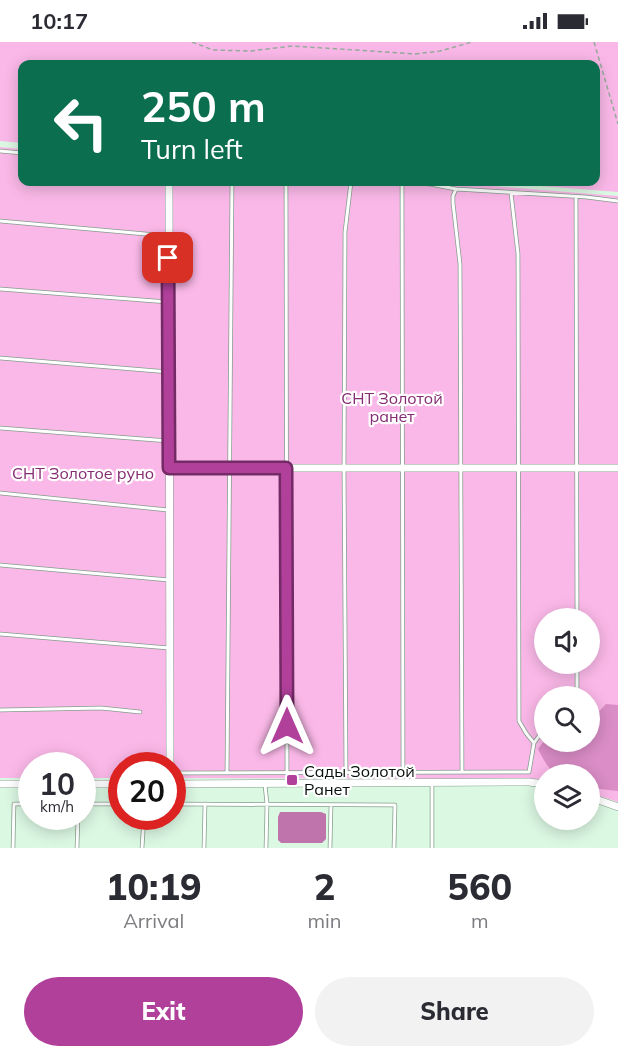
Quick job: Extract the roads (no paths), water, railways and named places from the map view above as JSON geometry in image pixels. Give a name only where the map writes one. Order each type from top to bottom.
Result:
[{"type":"street","points":[[169,186],[170,752]]},
{"type":"street","points":[[169,468],[618,468]]},
{"type":"street","points":[[186,784],[534,783]]},
{"type":"street","points":[[0,784],[18,784]]},
{"type":"street","points":[[600,801],[618,807]]},
{"type":"lane","points":[[0,151],[18,153]]},
{"type":"lane","points":[[227,773],[232,186]]},
{"type":"lane","points":[[286,186],[287,773]]},
{"type":"lane","points":[[346,773],[345,232],[351,186]]},
{"type":"lane","points":[[402,186],[403,772]]},
{"type":"lane","points":[[440,186],[618,201]]},
{"type":"lane","points":[[456,189],[453,203],[460,264],[462,772]]},
{"type":"lane","points":[[186,773],[529,772],[534,742],[519,721],[518,254],[511,193]]},
{"type":"lane","points":[[576,197],[577,608]]},
{"type":"lane","points":[[0,221],[168,236]]},
{"type":"lane","points":[[0,289],[168,302]]},
{"type":"lane","points":[[0,358],[169,372]]},
{"type":"lane","points":[[0,428],[169,441]]},
{"type":"lane","points":[[0,493],[169,510]]},
{"type":"lane","points":[[0,565],[169,580]]},
{"type":"lane","points":[[0,634],[169,648]]},
{"type":"lane","points":[[0,710],[101,708],[140,712]]},
{"type":"lane","points":[[264,783],[267,804],[266,848]]},
{"type":"lane","points":[[432,783],[432,848]]},
{"type":"lane","points":[[13,848],[14,804],[18,804]]},
{"type":"lane","points":[[186,804],[395,805],[394,848]]},
{"type":"lane","points":[[204,848],[206,804]]},
{"type":"lane","points":[[330,848],[331,805]]},
{"type":"lane","points":[[77,848],[78,830]]},
{"type":"lane","points":[[142,848],[143,830]]},
{"type":"place","name":"Сады Золотой Ранет","points":[[292,780]]},
{"type":"park label","name":"СНТ Золотой ранет","points":[[392,407]]},
{"type":"park label","name":"СНТ Золотое руно","points":[[83,473]]}]
